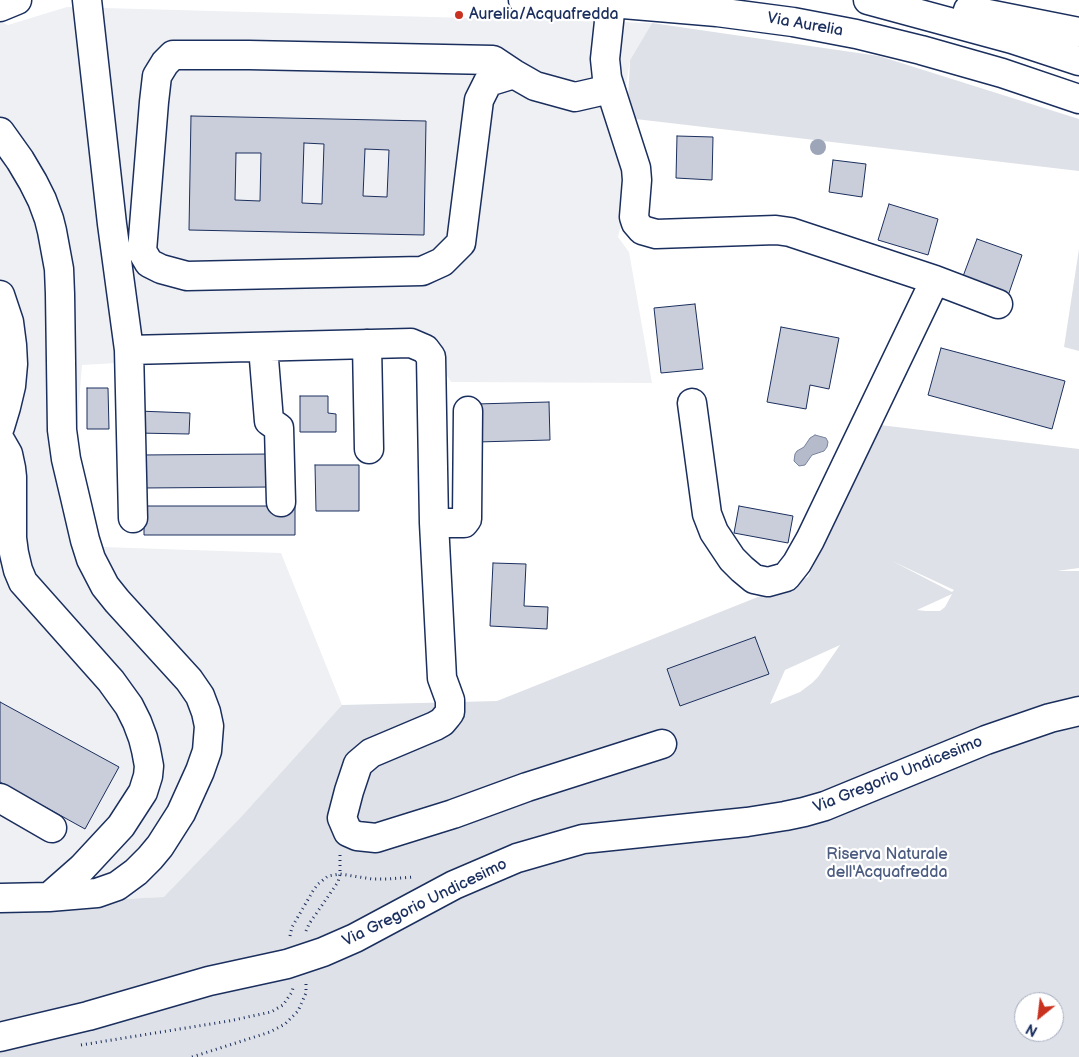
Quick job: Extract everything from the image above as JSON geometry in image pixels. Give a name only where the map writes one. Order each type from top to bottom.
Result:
[{"type":"main road","points":[[0,7],[17,0]]},
{"type":"main road","points":[[87,0],[112,224],[129,350],[133,518]]},
{"type":"main road","name":"Via Aurelia","points":[[523,0],[611,3],[717,12],[793,22],[856,34],[920,50],[972,64],[1079,99]]},
{"type":"main road","points":[[868,0],[977,11],[1079,32]]},
{"type":"main road","points":[[868,0],[1012,39],[1079,61]]},
{"type":"main road","points":[[611,3],[605,59],[607,78],[636,168],[634,216],[636,223],[642,230],[656,234],[776,230],[790,232],[935,280],[998,304]]},
{"type":"main road","points":[[514,74],[488,82],[480,100],[461,243],[442,262],[422,271],[188,276],[161,269],[149,263],[142,250],[157,76],[172,55],[493,60],[535,86],[575,97],[610,88]]},
{"type":"main road","points":[[0,132],[33,182],[42,200],[52,231],[59,269],[62,430],[70,478],[91,559],[97,573],[111,594],[189,680],[200,696],[209,726],[207,750],[181,813],[150,858],[136,872],[117,886],[97,893],[0,898]]},
{"type":"main road","points":[[692,404],[707,514],[714,532],[732,559],[754,579],[768,582],[786,577],[797,563],[810,540],[935,280]]},
{"type":"main road","points":[[0,295],[9,322],[12,345],[11,386],[0,426]]},
{"type":"main road","points":[[129,350],[411,343],[425,349],[431,358],[434,523],[442,678],[450,700],[450,712],[442,722],[435,726],[370,753],[358,764],[342,818],[348,832],[357,836],[376,838],[662,744]]},
{"type":"main road","points":[[367,344],[369,449]]},
{"type":"main road","points":[[264,346],[269,421],[279,428],[281,502]]},
{"type":"main road","points":[[434,523],[464,523],[467,519],[468,411]]},
{"type":"main road","points":[[0,440],[8,454],[11,468],[12,477],[6,514],[18,570],[23,582],[111,681],[129,706],[137,722],[149,766],[143,792],[121,826],[82,868],[48,897]]},
{"type":"main road","name":"Via Gregorio Undicesimo","points":[[0,1037],[88,1016],[209,981],[287,964],[323,952],[355,938],[454,885],[517,858],[583,839],[747,822],[804,812],[825,806],[986,740],[1050,718],[1079,711]]},
{"type":"main road","points":[[0,798],[52,828]]},
{"type":"path","points":[[304,938],[309,924],[338,882],[341,848],[348,832]]},
{"type":"path","points":[[192,1057],[270,1032],[285,1024],[298,1011],[306,993],[306,978]]},
{"type":"path","points":[[75,1046],[271,1012],[283,1005],[292,992],[294,982]]},
{"type":"shaded area","points":[[67,7],[652,23],[630,60],[621,121],[627,199],[618,237],[629,252],[652,383],[451,382],[428,345],[82,365],[76,440],[103,547],[281,553],[342,705],[169,897],[0,904],[0,21],[8,25]]},
{"type":"green space","points":[[652,23],[879,56],[1079,119],[1079,171],[627,118],[630,60]]},
{"type":"green space","points":[[1079,249],[1079,351],[1064,347]]},
{"type":"green space","name":"Riserva Naturale dell'Acquafredda","points":[[880,425],[1079,449],[1079,568],[1057,571],[1079,571],[1079,1057],[0,1057],[0,905],[164,897],[241,817],[342,705],[497,701],[808,577]],"holes":[[[892,561],[954,590],[952,592]],[[952,594],[945,607],[940,611],[917,610]],[[840,645],[812,683],[800,692],[770,704],[785,670]]]},
{"type":"water","points":[[815,435],[826,438],[828,442],[827,447],[824,451],[812,455],[805,465],[799,466],[794,461],[795,454]]},
{"type":"building","points":[[191,116],[426,121],[424,235],[189,230]],"holes":[[[304,143],[324,144],[322,204],[302,203]],[[365,149],[389,150],[387,197],[363,196]],[[236,153],[261,153],[260,201],[235,200]]]},
{"type":"building","points":[[677,136],[713,137],[712,180],[676,178]]},
{"type":"building","points":[[833,160],[866,164],[862,197],[829,192]]},
{"type":"building","points":[[889,204],[938,219],[928,255],[878,240]]},
{"type":"building","points":[[977,239],[1022,255],[1008,296],[962,279]]},
{"type":"building","points":[[695,304],[703,369],[661,373],[654,308]]},
{"type":"building","points":[[781,327],[839,338],[829,389],[810,385],[806,409],[767,402]]},
{"type":"building","points":[[941,348],[1065,381],[1052,429],[928,395]]},
{"type":"building","points":[[87,388],[108,388],[109,429],[87,429]]},
{"type":"building","points":[[300,396],[328,396],[328,413],[336,414],[336,432],[300,432]]},
{"type":"building","points":[[549,402],[550,440],[477,442],[476,404]]},
{"type":"building","points":[[138,411],[190,413],[189,434],[137,433]]},
{"type":"building","points":[[273,454],[273,487],[142,488],[141,455]]},
{"type":"building","points":[[315,465],[359,465],[359,511],[316,511]]},
{"type":"building","points":[[144,506],[295,506],[295,535],[144,535]]},
{"type":"building","points":[[739,506],[793,516],[788,543],[734,533]]},
{"type":"building","points":[[493,563],[526,564],[524,606],[548,607],[547,629],[490,626]]},
{"type":"building","points":[[755,637],[769,674],[680,706],[667,669]]},
{"type":"building","points":[[0,702],[119,767],[85,829],[0,782]]},
{"type":"place","name":"Aurelia/Acquafredda","points":[[459,15]]}]
